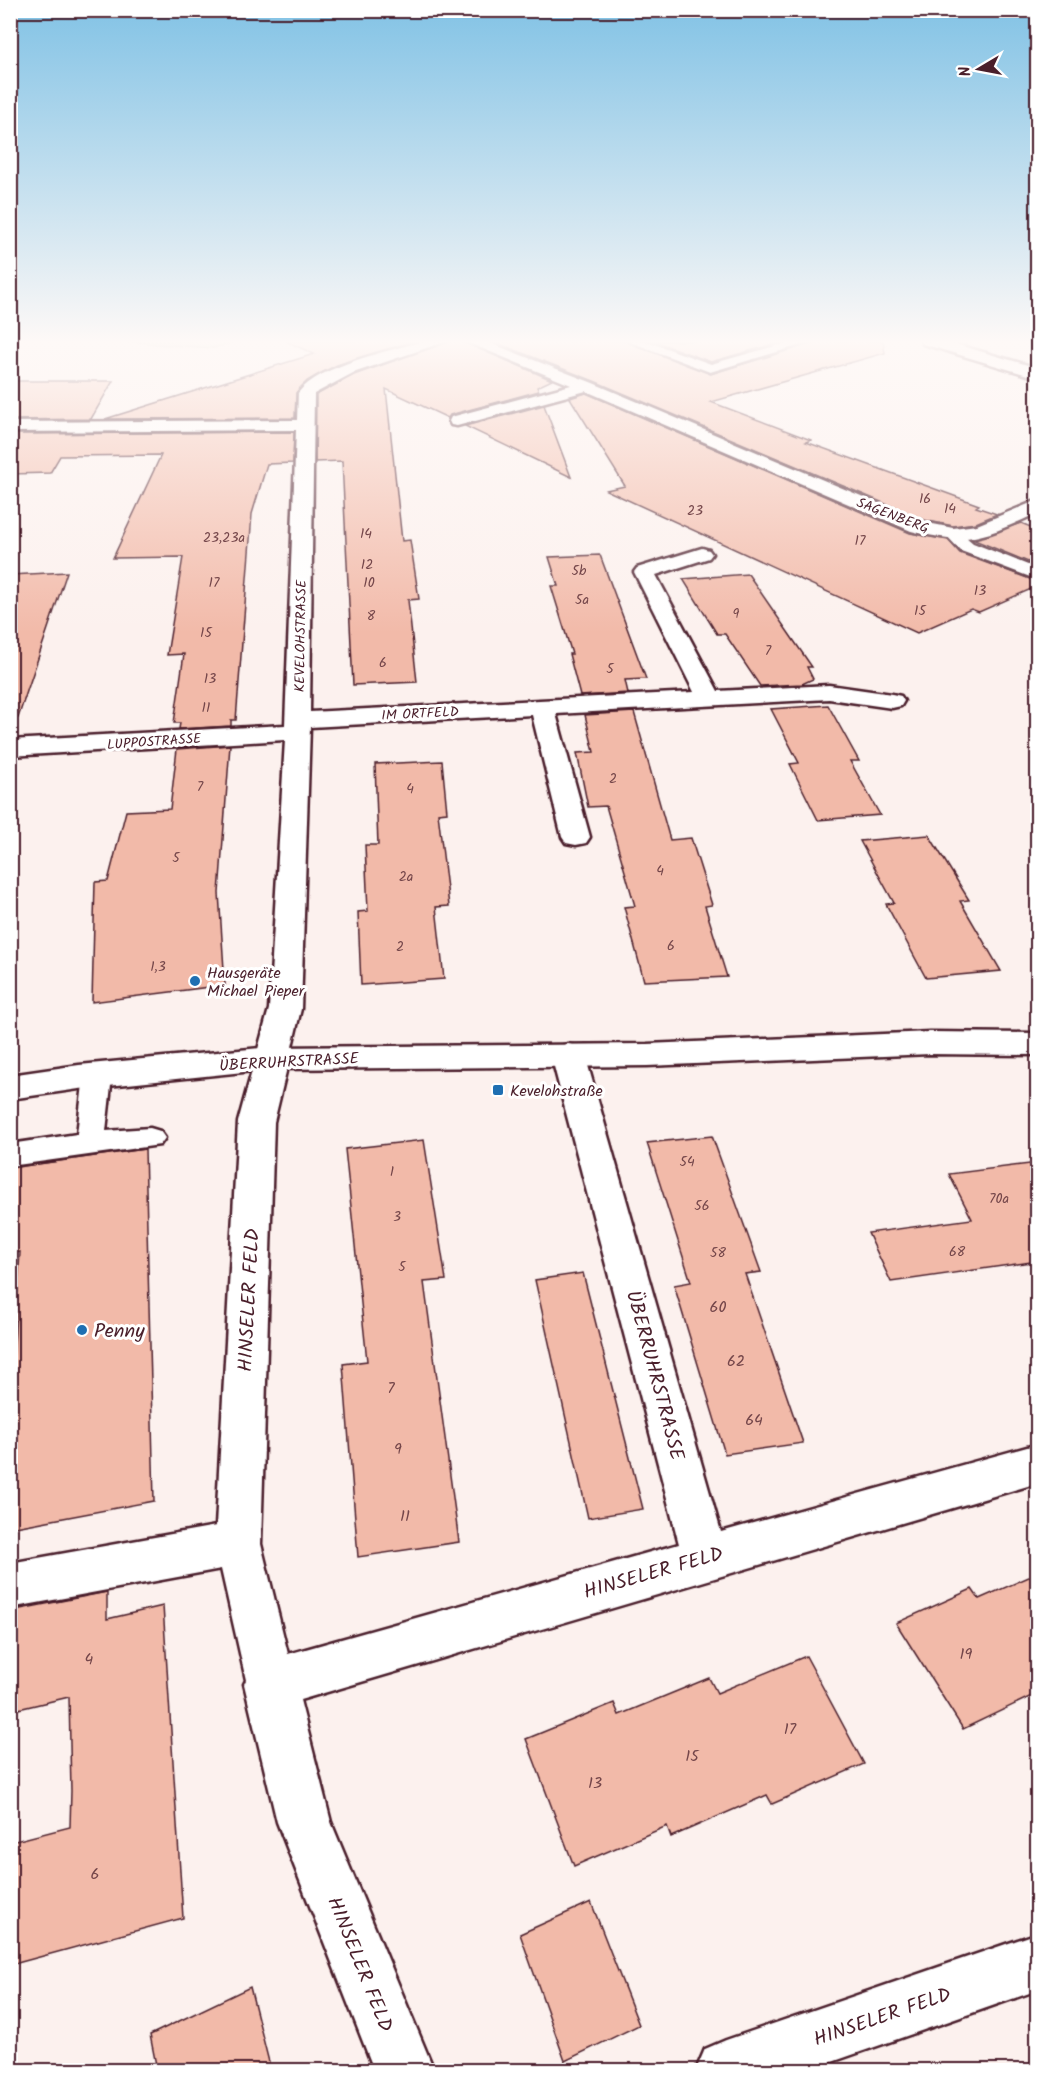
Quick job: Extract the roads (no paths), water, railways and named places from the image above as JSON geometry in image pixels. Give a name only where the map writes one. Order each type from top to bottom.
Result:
[{"type":"street","name":"KEVELOHSTRASSE","points":[[272,1058],[285,1009],[298,726],[304,438]]},
{"type":"street","name":"SAGENBERG","points":[[709,438],[918,527],[952,534],[981,531],[1038,506]]},
{"type":"street","points":[[702,554],[644,572],[709,697]]},
{"type":"street","name":"IM ORTFELD","points":[[298,726],[542,706],[709,697],[829,692],[892,701]]},
{"type":"street","points":[[542,706],[576,837]]},
{"type":"street","name":"LUPPOSTRASSE","points":[[10,748],[298,726]]},
{"type":"street","name":"ÜBERRUHRSTRASSE","points":[[10,1087],[272,1058],[767,1052],[930,1043],[1038,1044]]},
{"type":"street","name":"ÜBERRUHRSTRASSE","points":[[568,1055],[705,1557]]},
{"type":"street","name":"HINSELER FELD","points":[[272,1058],[256,1122],[238,1544],[269,1684],[304,1822],[404,2070]]},
{"type":"street","name":"HINSELER FELD","points":[[269,1684],[1038,1463]]},
{"type":"street","points":[[10,1586],[238,1544]]},
{"type":"street","name":"HINSELER FELD","points":[[726,2070],[1038,1960]]},
{"type":"lane","points":[[952,534],[968,546],[1038,575]]},
{"type":"lane","points":[[90,1143],[98,1076]]},
{"type":"lane","points":[[10,1155],[90,1143],[150,1138]]},
{"type":"place","name":"Hausgeräte Michael Pieper","points":[[195,981]]},
{"type":"place","name":"Kevelohstraße","points":[[498,1090]]},
{"type":"place","name":"Penny","points":[[82,1330]]}]
